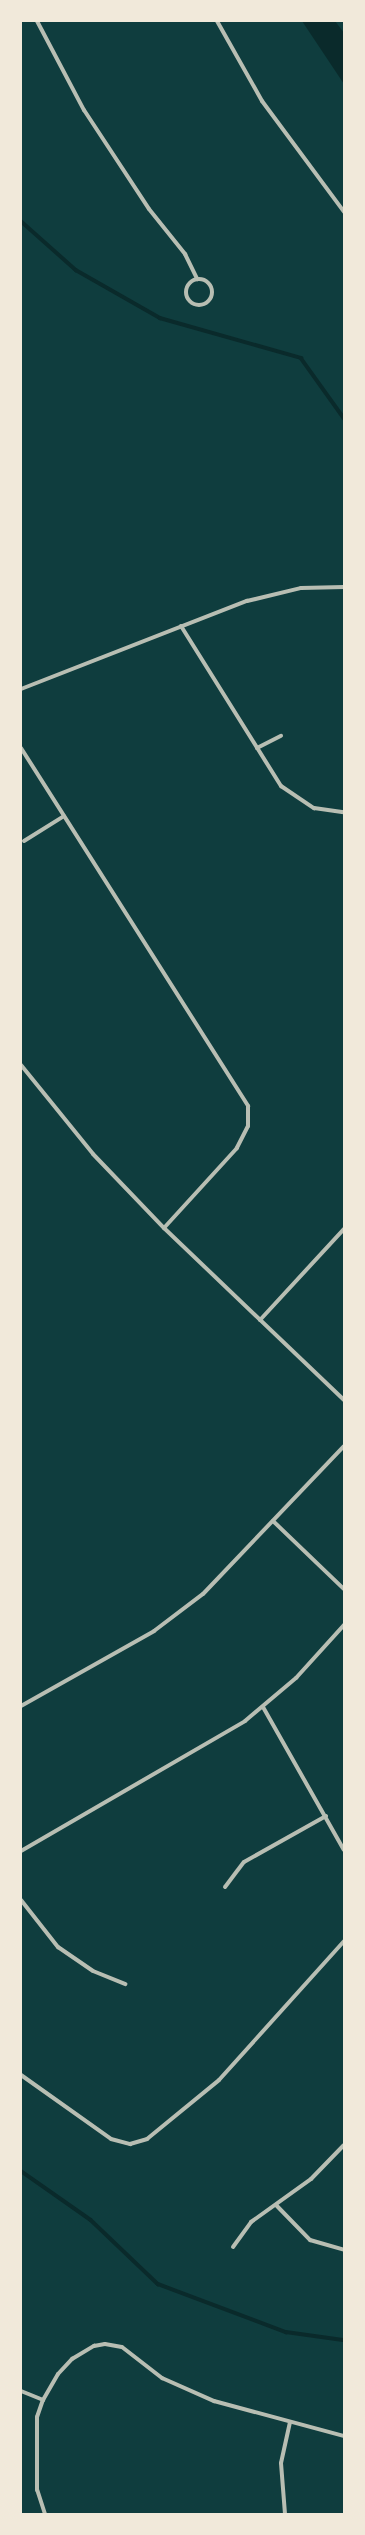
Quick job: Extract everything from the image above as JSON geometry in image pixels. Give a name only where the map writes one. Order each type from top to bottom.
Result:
[{"type":"street","points":[[37,21],[84,110],[149,209],[185,254],[197,279],[209,283],[212,291],[204,305],[191,303],[186,295],[187,287],[197,279]]},
{"type":"street","points":[[217,21],[262,101],[344,212]]},
{"type":"street","points":[[21,689],[181,626],[271,594],[301,588],[344,587]]},
{"type":"street","points":[[181,626],[256,748],[290,796],[314,808],[344,812]]},
{"type":"street","points":[[256,748],[281,736]]},
{"type":"street","points":[[21,748],[248,1106],[248,1126],[237,1148],[164,1228]]},
{"type":"street","points":[[24,841],[64,816]]},
{"type":"street","points":[[21,1065],[93,1154],[164,1228],[344,1400]]},
{"type":"street","points":[[260,1320],[344,1229]]},
{"type":"street","points":[[21,1706],[178,1613],[203,1594],[344,1446]]},
{"type":"street","points":[[273,1521],[344,1589]]},
{"type":"street","points":[[21,1851],[245,1721],[296,1678],[344,1625]]},
{"type":"street","points":[[263,1707],[344,1850]]},
{"type":"street","points":[[225,1887],[244,1862],[326,1816]]},
{"type":"street","points":[[21,1900],[58,1947],[93,1971],[125,1984]]},
{"type":"street","points":[[21,2075],[111,2139],[130,2144],[147,2139],[220,2080],[344,1941]]},
{"type":"street","points":[[233,2247],[251,2222],[311,2179],[344,2145]]},
{"type":"street","points":[[276,2205],[310,2240],[344,2250]]},
{"type":"street","points":[[45,2514],[37,2490],[36,2429],[43,2400],[72,2359],[94,2346],[114,2344],[182,2388],[241,2410],[344,2436]]},
{"type":"street","points":[[21,2391],[43,2400]]},
{"type":"street","points":[[285,2514],[281,2463],[290,2422]]},
{"type":"water","points":[[302,21],[335,21],[344,33],[344,84]]},
{"type":"waterway","points":[[21,221],[76,270],[160,318],[301,358],[344,418]]},
{"type":"waterway","points":[[21,2171],[91,2220],[158,2284],[286,2332],[344,2340]]}]
